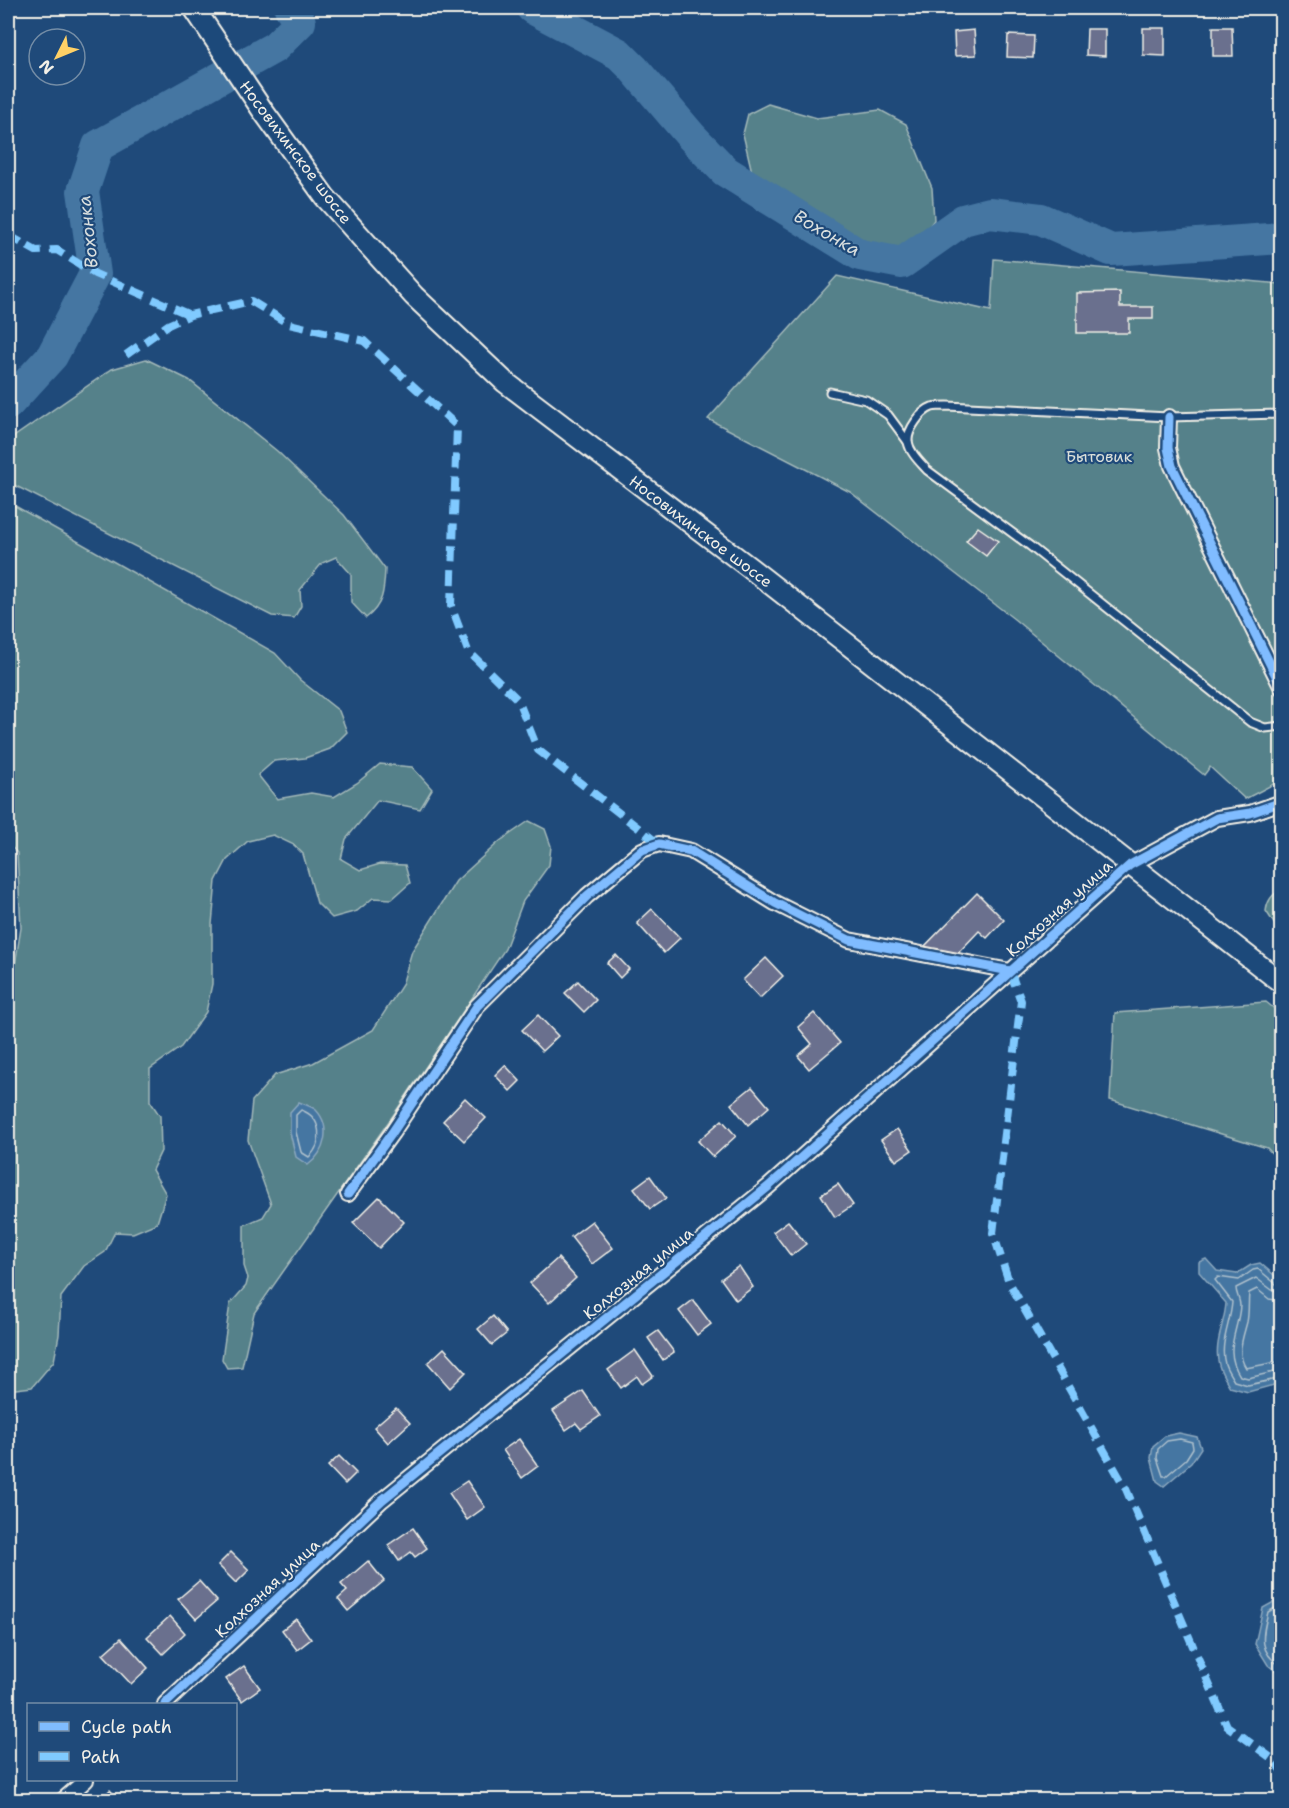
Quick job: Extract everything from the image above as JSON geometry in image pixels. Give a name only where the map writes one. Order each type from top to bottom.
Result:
[{"type":"main road","name":"Носовихинское шоссе","points":[[199,15],[263,111],[326,197],[414,296],[505,382],[750,568],[1281,983]]},
{"type":"street","points":[[1169,417],[1168,448],[1172,466],[1281,688]]},
{"type":"street","name":"Колхозная улица","points":[[166,1703],[382,1500],[768,1187],[1130,865],[1217,818],[1250,813],[1281,802]]},
{"type":"street","points":[[348,1194],[477,1006],[587,896],[642,850],[650,847],[659,844],[691,851],[776,903],[849,940],[1010,971]]},
{"type":"street","points":[[63,1800],[84,1781]]},
{"type":"lane","points":[[830,392],[866,400],[888,415],[908,442],[914,455],[927,470],[1030,546],[1250,722],[1265,728],[1281,726]]},
{"type":"lane","points":[[908,442],[910,431],[931,407],[1169,417],[1281,414]]},
{"type":"green space","points":[[768,104],[817,118],[880,110],[906,124],[932,188],[934,220],[920,237],[896,251],[859,240],[786,196],[752,172],[743,134],[748,114]]},
{"type":"green space","name":"Бытовик","points":[[994,259],[1281,284],[1281,780],[1245,799],[1210,767],[1204,775],[1014,619],[850,492],[708,419],[837,276],[991,311]]},
{"type":"green space","points":[[146,359],[189,380],[277,451],[344,515],[385,569],[380,602],[372,613],[366,618],[351,602],[351,574],[336,557],[322,563],[300,590],[301,606],[294,618],[272,616],[8,482],[8,441],[112,369]]},
{"type":"green space","points":[[8,502],[275,653],[300,680],[339,711],[347,732],[330,749],[305,758],[274,761],[258,775],[277,799],[311,793],[334,797],[357,783],[380,764],[412,767],[432,789],[420,809],[378,800],[346,839],[341,859],[360,870],[380,864],[405,865],[410,883],[392,899],[373,898],[357,911],[332,918],[317,903],[303,854],[294,845],[273,835],[248,841],[227,860],[216,881],[212,924],[212,984],[206,1012],[181,1047],[150,1069],[150,1101],[160,1116],[161,1151],[152,1170],[166,1194],[157,1223],[133,1233],[115,1232],[105,1252],[84,1266],[61,1297],[59,1335],[54,1361],[32,1387],[8,1390],[8,1008],[21,928],[17,853],[8,843]]},
{"type":"green space","points":[[529,821],[545,829],[551,846],[549,865],[523,901],[505,949],[394,1114],[254,1313],[242,1367],[227,1368],[222,1359],[230,1304],[246,1286],[248,1278],[244,1266],[244,1225],[263,1217],[271,1204],[248,1140],[252,1101],[275,1075],[313,1063],[373,1030],[402,985],[412,951],[456,881],[500,841]]},
{"type":"green space","points":[[1282,891],[1281,934],[1266,911],[1270,898]]},
{"type":"green space","points":[[1266,1002],[1281,1014],[1281,1163],[1267,1148],[1110,1100],[1115,1013]]},
{"type":"water","points":[[299,1102],[316,1110],[324,1124],[322,1147],[319,1154],[308,1165],[296,1157],[290,1133],[290,1112]]},
{"type":"water","points":[[1206,1259],[1217,1271],[1237,1274],[1251,1265],[1260,1263],[1281,1281],[1281,1383],[1248,1392],[1230,1387],[1221,1371],[1217,1350],[1226,1303],[1199,1272],[1199,1262]]},
{"type":"water","points":[[1179,1433],[1197,1437],[1201,1448],[1191,1463],[1164,1486],[1157,1481],[1151,1458],[1153,1446],[1165,1436]]},
{"type":"water","points":[[1281,1598],[1281,1675],[1268,1665],[1255,1644],[1263,1608]]},
{"type":"building","points":[[1213,27],[1232,27],[1233,56],[1213,56]]},
{"type":"building","points":[[1143,28],[1165,28],[1165,56],[1143,55]]},
{"type":"building","points":[[1279,28],[1282,28],[1282,54],[1279,54]]},
{"type":"building","points":[[1087,29],[1105,29],[1105,56],[1086,55]]},
{"type":"building","points":[[974,30],[976,55],[955,56],[954,32]]},
{"type":"building","points":[[1008,35],[1034,36],[1033,58],[1007,57]]},
{"type":"building","points":[[1120,292],[1120,307],[1153,307],[1153,319],[1129,319],[1129,333],[1077,333],[1077,293]]},
{"type":"building","points":[[978,527],[998,541],[986,556],[966,541]]},
{"type":"building","points":[[977,893],[1004,920],[987,938],[979,931],[958,953],[921,950]]},
{"type":"building","points":[[652,909],[680,938],[664,953],[637,923]]},
{"type":"building","points":[[616,955],[629,969],[620,978],[607,963]]},
{"type":"building","points":[[766,958],[783,976],[760,998],[743,980]]},
{"type":"building","points":[[578,981],[596,1000],[584,1012],[565,993]]},
{"type":"building","points":[[814,1013],[840,1043],[809,1069],[798,1056],[812,1044],[798,1027]]},
{"type":"building","points":[[538,1015],[558,1036],[542,1051],[522,1030]]},
{"type":"building","points":[[505,1065],[520,1081],[510,1091],[495,1075]]},
{"type":"building","points":[[752,1087],[769,1107],[748,1125],[731,1104]]},
{"type":"building","points":[[465,1098],[486,1118],[464,1141],[443,1121]]},
{"type":"building","points":[[722,1120],[736,1136],[713,1157],[698,1141]]},
{"type":"building","points":[[897,1129],[912,1150],[896,1161],[881,1140]]},
{"type":"building","points":[[650,1176],[666,1198],[650,1209],[634,1188]]},
{"type":"building","points":[[838,1184],[853,1205],[835,1217],[821,1195]]},
{"type":"building","points":[[379,1197],[404,1222],[379,1248],[353,1223]]},
{"type":"building","points":[[592,1221],[613,1248],[592,1264],[571,1237]]},
{"type":"building","points":[[788,1221],[806,1244],[791,1256],[773,1232]]},
{"type":"building","points":[[558,1258],[576,1278],[549,1303],[530,1283]]},
{"type":"building","points":[[739,1266],[753,1287],[736,1300],[721,1279]]},
{"type":"building","points":[[693,1300],[711,1324],[697,1335],[679,1311]]},
{"type":"building","points":[[493,1316],[507,1333],[492,1345],[478,1329]]},
{"type":"building","points":[[658,1331],[674,1352],[663,1360],[648,1338]]},
{"type":"building","points":[[444,1348],[466,1372],[450,1388],[428,1363]]},
{"type":"building","points":[[635,1350],[653,1376],[642,1384],[637,1376],[621,1388],[608,1370]]},
{"type":"building","points":[[583,1391],[600,1416],[581,1429],[576,1423],[566,1430],[553,1411]]},
{"type":"building","points":[[396,1408],[410,1423],[388,1443],[374,1427]]},
{"type":"building","points":[[519,1439],[538,1466],[522,1478],[503,1450]]},
{"type":"building","points":[[339,1456],[356,1473],[345,1484],[328,1466]]},
{"type":"building","points":[[467,1481],[485,1507],[467,1520],[449,1493]]},
{"type":"building","points":[[413,1528],[427,1548],[415,1557],[411,1552],[399,1561],[388,1545]]},
{"type":"building","points":[[231,1552],[249,1570],[236,1583],[218,1565]]},
{"type":"building","points":[[368,1561],[384,1581],[348,1611],[338,1599],[347,1591],[341,1584]]},
{"type":"building","points":[[199,1581],[217,1601],[196,1619],[178,1599]]},
{"type":"building","points":[[170,1616],[185,1633],[163,1654],[147,1637]]},
{"type":"building","points":[[296,1619],[311,1639],[297,1650],[282,1630]]},
{"type":"building","points":[[121,1638],[148,1668],[131,1684],[103,1654]]},
{"type":"building","points":[[244,1666],[260,1688],[242,1701],[226,1679]]},
{"type":"building","points":[[110,1790],[119,1800],[99,1800]]},
{"type":"waterway","name":"Вохонка","points":[[8,404],[52,356],[95,274],[83,191],[98,146],[275,47],[300,22],[290,8]]},
{"type":"waterway","name":"Вохонка","points":[[532,8],[619,54],[725,171],[860,255],[902,263],[963,220],[990,213],[1041,219],[1111,250],[1282,238]]},
{"type":"marked path","points":[[8,235],[36,251],[57,250],[95,274],[190,315]]},
{"type":"marked path","points":[[126,355],[168,325],[190,315],[251,301],[289,324],[364,341],[457,426],[451,606],[468,651],[518,700],[538,750],[659,844]]},
{"type":"marked path","points":[[1010,971],[1021,1001],[993,1233],[1009,1282],[1126,1489],[1227,1726],[1274,1760],[1282,1770]]},
{"type":"cycle path","points":[[1169,417],[1168,448],[1172,466],[1282,688]]},
{"type":"cycle path","points":[[166,1703],[382,1500],[768,1187],[1130,865],[1217,818],[1250,813],[1282,802]]},
{"type":"cycle path","points":[[348,1194],[477,1006],[587,896],[642,850],[659,844],[691,851],[775,903],[849,940],[1010,971]]}]
